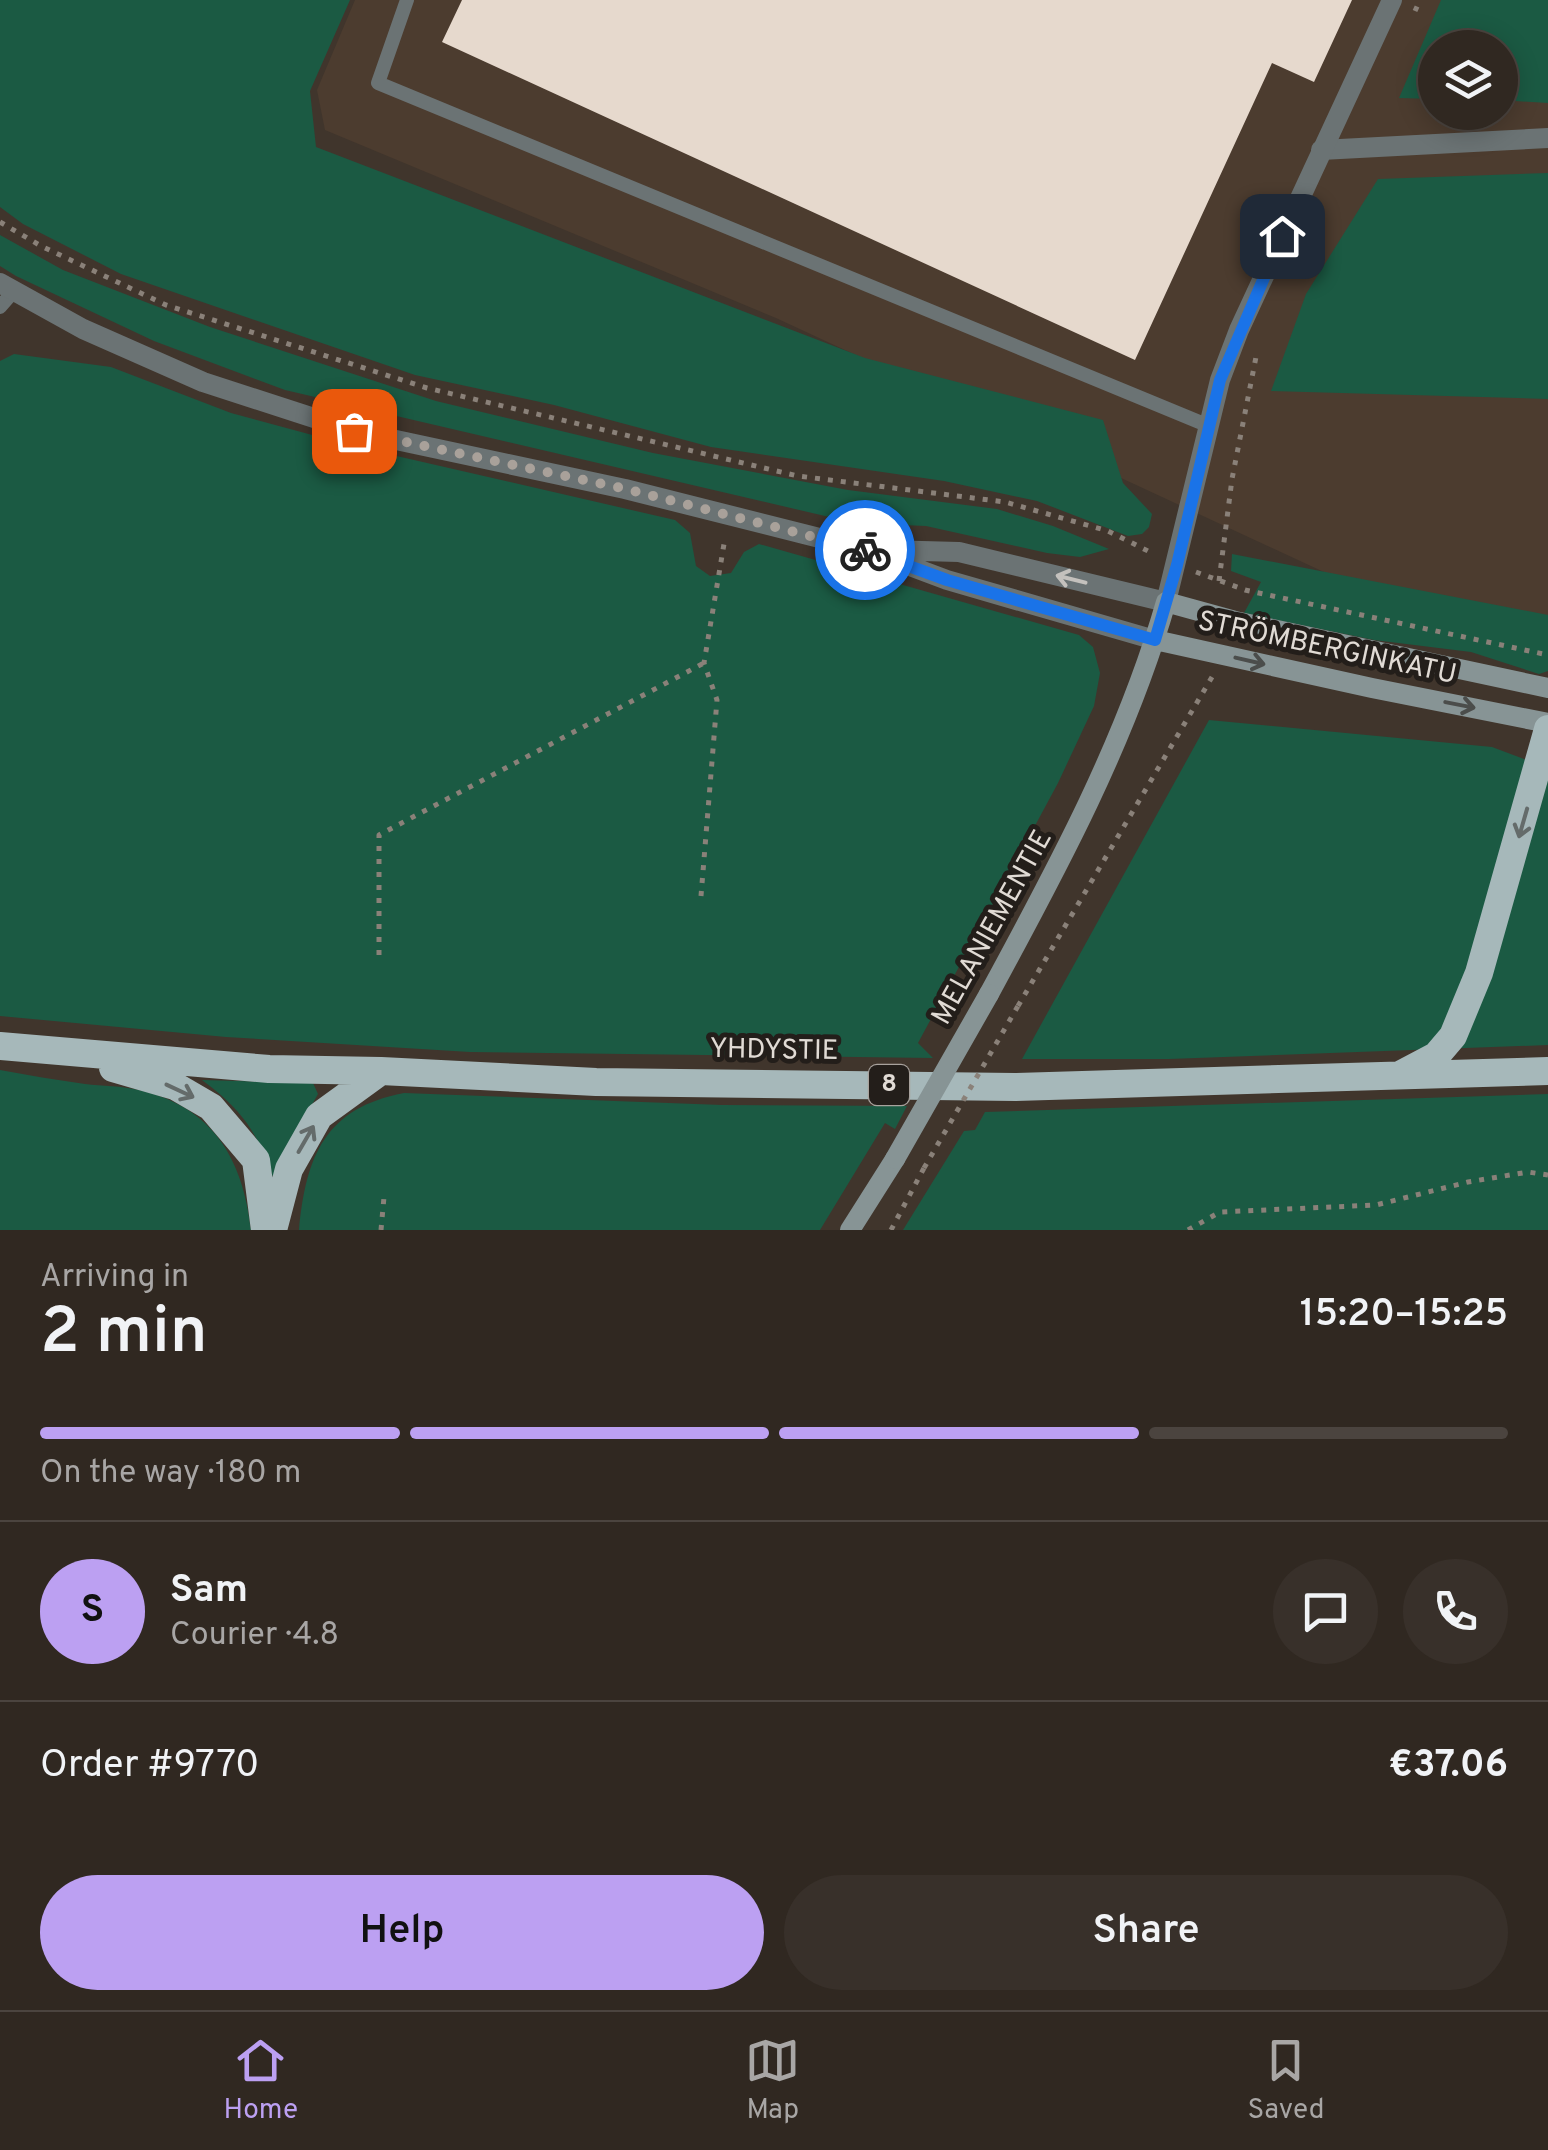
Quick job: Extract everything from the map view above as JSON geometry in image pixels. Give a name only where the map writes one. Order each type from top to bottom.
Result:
[{"type":"highway","points":[[1397,1077],[1436,1056],[1454,1036],[1479,973],[1548,726]]},
{"type":"highway","name":"YHDYSTIE","points":[[0,1046],[269,1070],[380,1071],[596,1082],[1015,1086],[1548,1072]]},
{"type":"highway","points":[[54,1050],[175,1086],[211,1107],[256,1160],[266,1230]]},
{"type":"highway","points":[[273,1230],[289,1169],[319,1116],[380,1071]]},
{"type":"main road","name":"STRÖMBERGINKATU","points":[[1166,602],[1235,621],[1548,688]]},
{"type":"main road","name":"MELANIEMENTIE","points":[[850,1230],[895,1159],[1075,836],[1111,757],[1166,602]]},
{"type":"main road","name":"STRÖMBERGINKATU","points":[[1155,640],[1548,726]]},
{"type":"street","points":[[1166,602],[1220,380],[1239,330],[1392,0]]},
{"type":"street","points":[[1321,150],[1548,138]]},
{"type":"street","name":"STRÖMBERGINKATU","points":[[7,287],[83,328],[203,382],[354,431],[626,489],[867,550],[947,580],[1155,640]]},
{"type":"street","name":"STRÖMBERGINKATU","points":[[867,550],[959,552],[1166,602]]},
{"type":"lane","points":[[407,0],[378,83],[1208,426]]},
{"type":"lane","points":[[0,307],[7,287]]},
{"type":"path","points":[[1412,16],[1420,0]]},
{"type":"path","points":[[0,222],[41,246],[166,305],[427,388],[798,476],[1005,502],[1108,530],[1177,565],[1245,590],[1548,655]]},
{"type":"path","points":[[1219,581],[1232,479],[1258,344]]},
{"type":"path","points":[[701,896],[717,700],[704,664],[729,516]]},
{"type":"path","points":[[1235,621],[1245,590]]},
{"type":"path","points":[[891,1230],[1224,656]]},
{"type":"path","points":[[379,955],[379,835],[704,664]]},
{"type":"path","points":[[1188,1230],[1220,1212],[1376,1205],[1468,1182],[1528,1172],[1548,1175]]},
{"type":"path","points":[[381,1230],[384,1196]]},
{"type":"shaded area","points":[[355,0],[1548,0],[1548,625],[1395,605],[776,318],[325,130],[317,90]]},
{"type":"green space","points":[[0,0],[350,0],[310,91],[316,147],[865,358],[1103,420],[1123,483],[1152,514],[1149,527],[1142,534],[1128,536],[1037,501],[944,481],[711,447],[554,405],[415,375],[121,274],[23,224],[0,207]]},
{"type":"green space","points":[[1441,0],[1548,0],[1548,103],[1518,101],[1518,30],[1428,30]]},
{"type":"green space","points":[[1418,54],[1418,99],[1399,98]]},
{"type":"green space","points":[[1548,173],[1548,399],[1271,391],[1306,294],[1378,179]]},
{"type":"green space","points":[[0,235],[63,270],[210,327],[436,401],[653,453],[848,490],[997,509],[1109,549],[1080,557],[926,526],[855,523],[285,390],[154,341],[16,276],[0,266]]},
{"type":"green space","points":[[14,354],[111,367],[231,413],[353,446],[675,520],[690,533],[696,566],[710,576],[731,573],[744,552],[759,544],[1079,635],[1093,647],[1100,673],[1094,706],[1058,783],[918,1043],[933,1058],[470,1052],[226,1037],[0,1016],[0,361]]},
{"type":"green space","points":[[1232,554],[1548,615],[1548,671],[1539,674],[1471,652],[1374,640],[1244,613],[1261,582],[1231,571]]},
{"type":"green space","points":[[1209,720],[1492,747],[1548,768],[1548,1045],[1169,1059],[1022,1059]]},
{"type":"green space","points":[[0,1070],[139,1090],[187,1109],[205,1123],[232,1159],[241,1181],[251,1230],[0,1230]]},
{"type":"green space","points":[[202,1080],[313,1083],[318,1094],[301,1124],[276,1186],[249,1126]]},
{"type":"green space","points":[[404,1093],[722,1105],[907,1106],[895,1129],[885,1123],[820,1230],[299,1230],[307,1179],[324,1139],[355,1110]]},
{"type":"green space","points":[[1548,1094],[1548,1230],[903,1230],[964,1131],[975,1130],[985,1112]]},
{"type":"building","points":[[462,0],[1352,0],[1314,82],[1272,63],[1135,360],[442,42]]},
{"type":"way so far","points":[[354,431],[626,489],[865,550]]},
{"type":"route","points":[[865,550],[947,580],[1155,640],[1177,565],[1192,487],[1220,380],[1282,236]]}]
